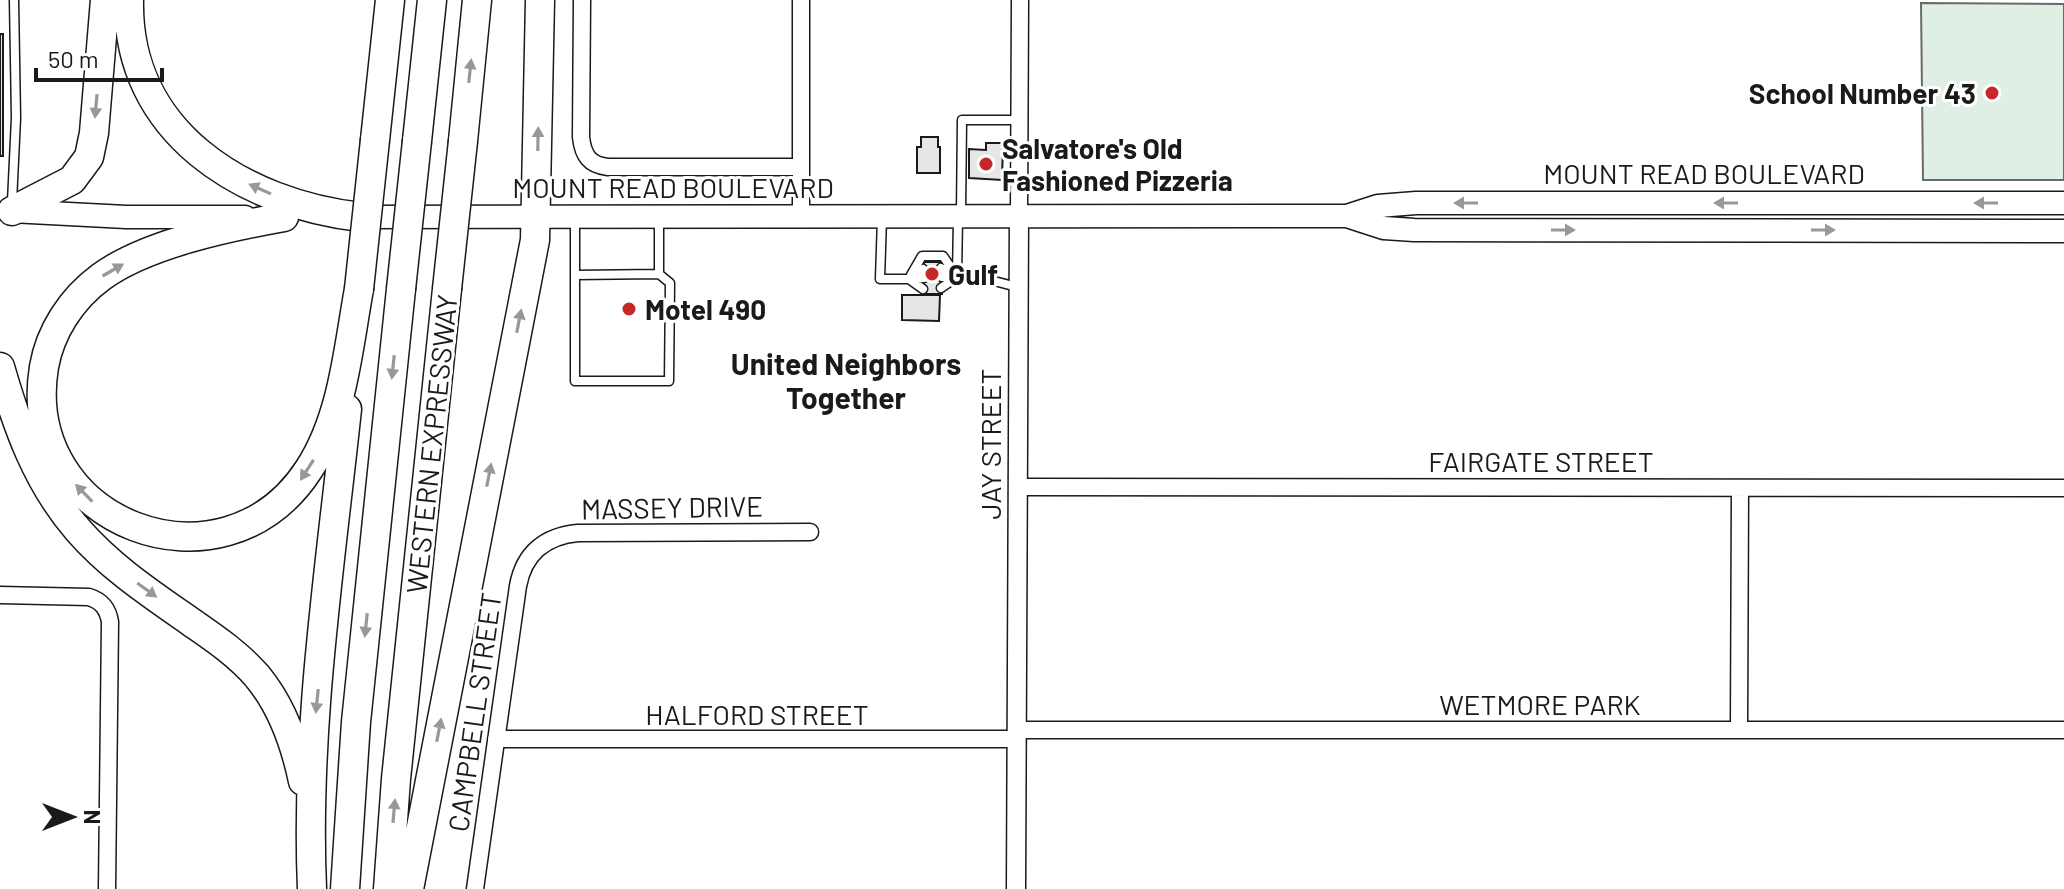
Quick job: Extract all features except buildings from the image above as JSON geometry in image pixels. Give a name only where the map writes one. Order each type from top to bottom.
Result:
[{"type":"highway","points":[[6,211],[72,180],[89,157],[94,133],[105,0]]},
{"type":"highway","points":[[129,0],[133,45],[144,81],[161,113],[187,144],[220,169],[270,194],[315,210],[361,217]]},
{"type":"highway","points":[[373,0],[377,58],[375,140]]},
{"type":"highway","points":[[312,889],[310,837],[314,732],[390,0]]},
{"type":"highway","name":"WESTERN EXPRESSWAY","points":[[345,889],[356,722],[432,0]]},
{"type":"highway","name":"WESTERN EXPRESSWAY","points":[[388,889],[396,779],[477,0]]},
{"type":"highway","points":[[409,889],[532,252],[537,217],[540,0]]},
{"type":"highway","points":[[284,217],[215,232],[129,261],[93,283],[68,311],[58,327],[45,362],[43,411],[47,431],[62,466],[91,501],[112,517],[133,527],[184,538],[231,531],[274,508],[306,474],[328,431],[344,374],[359,289]]},
{"type":"highway","points":[[0,367],[29,453],[69,520],[122,572],[243,661],[270,694],[284,720],[299,762],[310,837]]},
{"type":"main road","name":"MOUNT READ BOULEVARD","points":[[6,211],[141,217],[1347,216],[1378,206],[1416,203],[2064,203]]},
{"type":"main road","name":"MOUNT READ BOULEVARD","points":[[1347,216],[1384,228],[1414,230],[2064,231]]},
{"type":"street","name":"MOUNT READ BOULEVARD","points":[[582,0],[581,137],[587,157],[596,165],[801,167]]},
{"type":"street","points":[[801,0],[801,217]]},
{"type":"street","name":"JAY STREET","points":[[1016,889],[1020,0]]},
{"type":"street","name":"FAIRGATE STREET","points":[[1018,487],[2064,488]]},
{"type":"street","points":[[1739,730],[1740,488]]},
{"type":"street","name":"MASSEY DRIVE","points":[[537,547],[555,537],[578,533],[810,532]]},
{"type":"street","name":"CAMPBELL STREET","points":[[475,889],[519,578],[537,547]]},
{"type":"street","points":[[0,595],[83,596],[101,602],[107,611],[110,622],[107,889]]},
{"type":"street","name":"WETMORE PARK","points":[[1017,735],[2064,730]]},
{"type":"street","name":"HALFORD STREET","points":[[496,739],[1017,735]]},
{"type":"lane","points":[[6,211],[16,118],[14,0]]},
{"type":"lane","points":[[957,277],[962,120],[1019,120]]},
{"type":"lane","points":[[659,216],[659,274]]},
{"type":"lane","points":[[575,217],[575,275],[575,381],[669,381],[670,283],[659,274],[575,275]]},
{"type":"lane","points":[[882,217],[880,279],[909,279],[923,273]]},
{"type":"lane","points":[[909,279],[922,256],[943,256],[957,277]]},
{"type":"lane","points":[[942,273],[957,277],[975,276],[1019,288]]},
{"type":"lane","points":[[941,288],[957,277]]},
{"type":"lane","points":[[909,279],[923,289]]},
{"type":"green space","name":"School Number 43","points":[[1921,3],[2064,4],[2064,180],[1923,180]]},
{"type":"place","name":"School Number 43","points":[[1992,93]]},
{"type":"place","name":"Salvatore's Old Fashioned Pizzeria","points":[[986,164]]},
{"type":"place","name":"Gulf","points":[[932,274]]},
{"type":"place","name":"Motel 490","points":[[629,309]]},
{"type":"district","name":"United Neighbors Together","points":[[846,380]]}]
